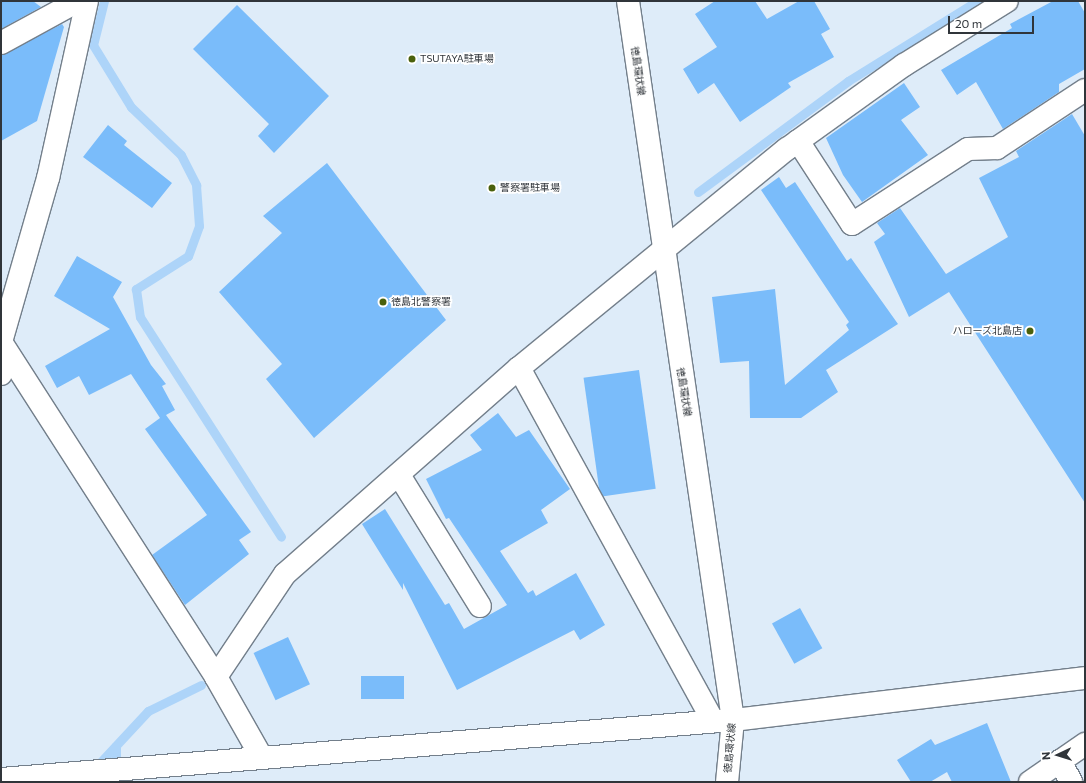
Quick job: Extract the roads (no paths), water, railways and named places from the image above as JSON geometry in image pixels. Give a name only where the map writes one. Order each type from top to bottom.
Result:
[{"type":"street","points":[[1,43],[78,1]]},
{"type":"street","points":[[87,1],[48,178],[1,342],[216,677],[262,758]]},
{"type":"street","name":"徳島環状線","points":[[628,1],[663,250],[723,721],[727,782]]},
{"type":"street","points":[[216,677],[285,574],[519,368],[798,141],[904,65],[1007,1]]},
{"type":"street","points":[[798,141],[852,224],[968,149],[997,148],[1085,90]]},
{"type":"street","points":[[1,342],[1,374]]},
{"type":"street","points":[[519,368],[723,721]]},
{"type":"street","points":[[399,475],[480,606]]},
{"type":"street","points":[[1,779],[79,773],[106,776],[262,758],[723,721],[1085,678]]},
{"type":"street","points":[[1030,782],[1085,744]]},
{"type":"street","points":[[1060,761],[1071,782]]},
{"type":"waterway","points":[[104,1],[93,45],[131,107],[181,155],[196,185],[199,226],[188,256],[136,289],[140,317],[281,537]]},
{"type":"waterway","points":[[698,192],[848,81],[977,1]]},
{"type":"waterway","points":[[95,768],[148,711],[201,685]]},
{"type":"waterway","points":[[116,746],[116,782]]},
{"type":"place","name":"TSUTAYA駐車場","points":[[412,59]]},
{"type":"place","name":"警察署駐車場","points":[[492,188]]},
{"type":"place","name":"徳島北警察署","points":[[383,302]]},
{"type":"place","name":"ハローズ北島店","points":[[1030,331]]}]
